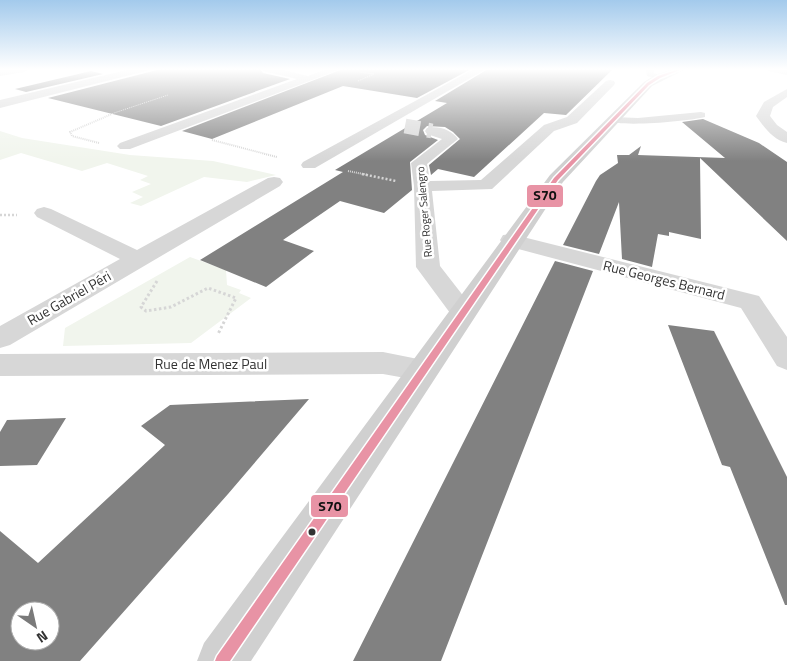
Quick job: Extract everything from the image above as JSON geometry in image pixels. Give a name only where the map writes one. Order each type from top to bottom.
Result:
[{"type":"main road","points":[[222,661],[511,240],[556,178],[633,100]]},
{"type":"street","points":[[0,104],[17,100]]},
{"type":"street","points":[[125,146],[251,100]]},
{"type":"street","points":[[309,165],[426,100]]},
{"type":"street","points":[[423,186],[486,185],[549,128],[572,120],[593,100]]},
{"type":"street","points":[[776,100],[768,105],[764,116],[772,128],[787,139]]},
{"type":"street","points":[[386,122],[405,126]]},
{"type":"street","name":"Rue Roger Salengro","points":[[432,131],[445,134],[451,139],[419,162],[423,186],[428,267],[462,311]]},
{"type":"street","name":"Rue Gabriel Péri","points":[[0,338],[274,182]]},
{"type":"street","points":[[44,214],[137,259]]},
{"type":"street","name":"Rue Georges Bernard","points":[[511,240],[750,302],[787,359]]},
{"type":"street","name":"Rue de Menez Paul","points":[[0,365],[383,363],[422,370]]},
{"type":"lane","points":[[613,120],[638,121],[701,114]]},
{"type":"path","points":[[79,139],[72,136],[70,132],[106,116],[156,100]]},
{"type":"path","points":[[204,141],[214,140],[309,165]]},
{"type":"path","points":[[137,259],[173,266],[157,282],[145,298],[141,307],[146,311],[158,311],[208,288],[236,298],[202,364]]},
{"type":"shaded area","points":[[0,131],[22,138],[130,155],[213,161],[276,175],[247,182],[204,177],[141,206],[130,203],[143,197],[132,192],[151,184],[140,180],[148,176],[107,163],[82,171],[21,153],[0,160]]},
{"type":"shaded area","points":[[190,257],[226,270],[227,285],[241,290],[239,293],[251,298],[191,343],[63,346],[65,328]]},
{"type":"building","points":[[55,100],[233,100],[161,126]]},
{"type":"building","points":[[263,100],[309,100],[212,139],[182,131]]},
{"type":"building","points":[[581,100],[566,115],[544,113],[474,177],[438,169],[431,175],[429,165],[460,139],[445,127],[427,126],[423,130],[425,135],[438,140],[410,162],[412,190],[384,213],[340,201],[283,240],[314,251],[266,287],[200,260],[343,172],[335,170],[447,103],[435,101]]},
{"type":"building","points":[[703,119],[759,143],[787,162],[787,241],[700,158],[701,239],[669,232],[669,236],[658,234],[652,267],[622,259],[619,202],[599,254],[563,245],[600,175],[618,163],[617,155],[629,155],[641,146],[638,155],[725,158],[682,122]]},
{"type":"building","points":[[555,261],[593,271],[441,661],[353,661]]},
{"type":"building","points":[[668,325],[714,331],[787,477],[787,605],[785,605],[730,467],[722,465]]},
{"type":"building","points":[[309,399],[228,494],[80,661],[0,661],[0,531],[38,563],[165,445],[141,426],[170,405]]},
{"type":"building","points":[[66,418],[37,465],[0,466],[0,432],[7,420]]},
{"type":"tunnel","points":[[405,126],[432,131]]},
{"type":"transit line","name":"S70","points":[[222,661],[556,179],[633,100]]}]
